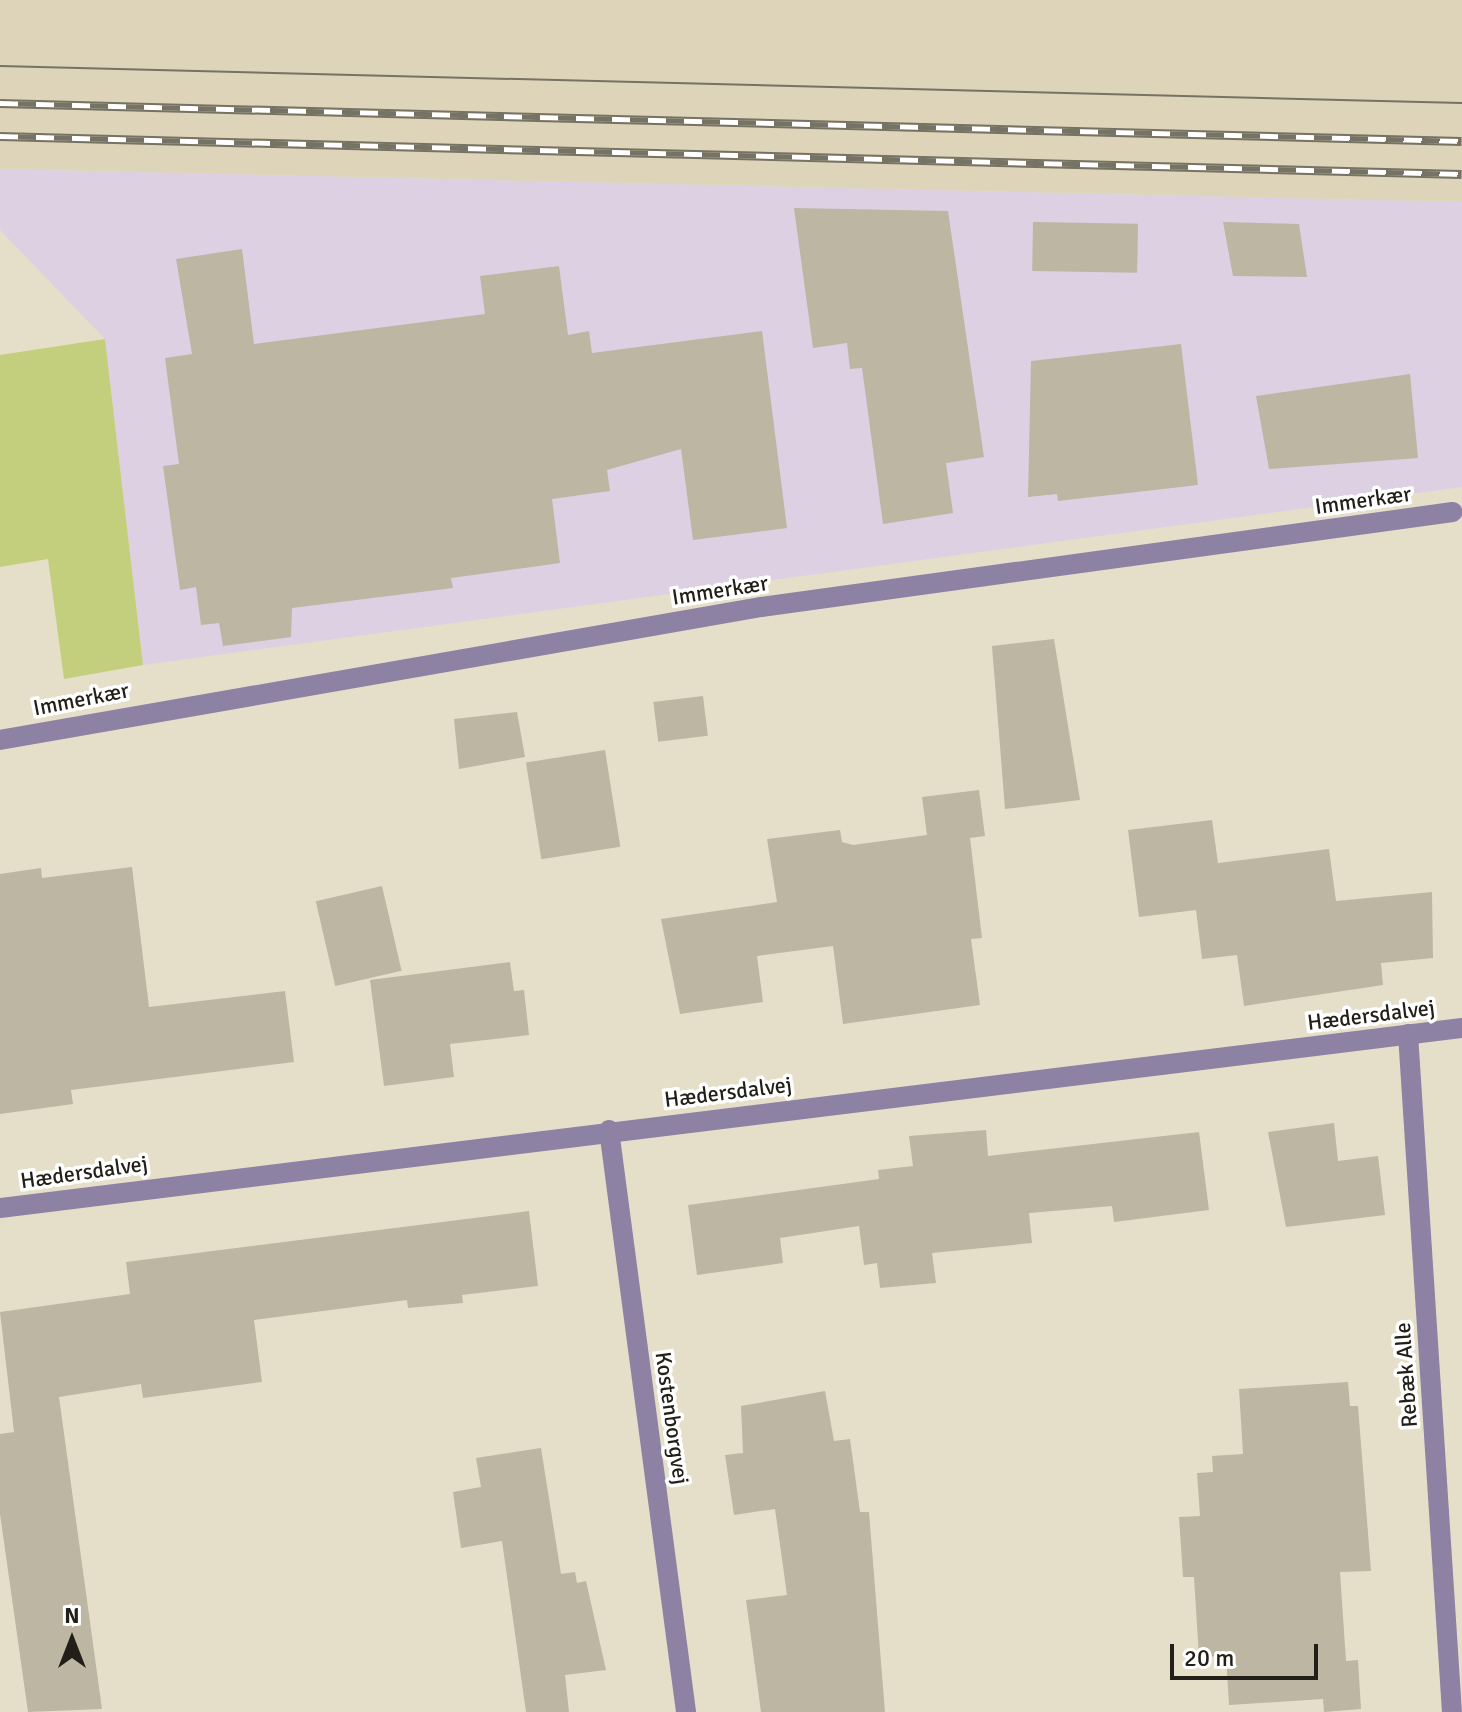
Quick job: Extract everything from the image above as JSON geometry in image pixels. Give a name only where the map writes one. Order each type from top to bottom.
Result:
[{"type":"street","name":"Immerkær","points":[[0,740],[761,607],[1453,512]]},
{"type":"street","name":"Hædersdalvej","points":[[0,1208],[609,1130],[1462,1028]]},
{"type":"street","name":"Rebæk Alle","points":[[1408,1034],[1452,1712]]},
{"type":"street","name":"Kostenborgvej","points":[[609,1130],[686,1712]]},
{"type":"shaded area","points":[[0,0],[1462,0],[1462,202],[0,169]]},
{"type":"shaded area","points":[[0,169],[1462,202],[1462,487],[143,665],[105,339],[0,230]]},
{"type":"green space","points":[[105,339],[143,665],[64,679],[48,559],[0,567],[0,355]]},
{"type":"building","points":[[794,208],[948,211],[984,457],[946,463],[953,513],[883,524],[862,368],[850,369],[847,343],[813,348]]},
{"type":"building","points":[[1033,222],[1138,224],[1137,273],[1032,271]]},
{"type":"building","points":[[1223,222],[1299,224],[1307,277],[1233,276]]},
{"type":"building","points":[[242,249],[254,344],[485,314],[480,276],[559,266],[568,335],[589,331],[592,353],[762,331],[787,528],[693,540],[681,449],[607,470],[610,491],[552,499],[560,563],[451,578],[453,588],[292,608],[291,637],[223,646],[219,623],[201,625],[196,587],[180,590],[163,466],[179,464],[165,358],[192,354],[176,259]]},
{"type":"building","points":[[1181,344],[1198,485],[1058,501],[1057,494],[1028,497],[1031,361]]},
{"type":"building","points":[[1410,374],[1418,458],[1269,469],[1256,396]]},
{"type":"building","points":[[1054,639],[1080,800],[1005,809],[992,646]]},
{"type":"building","points":[[703,696],[708,736],[658,742],[653,702]]},
{"type":"building","points":[[517,712],[525,757],[459,769],[454,719]]},
{"type":"building","points":[[605,750],[620,847],[541,859],[526,763]]},
{"type":"building","points":[[979,790],[985,836],[970,838],[982,938],[971,939],[980,1005],[843,1024],[833,946],[757,956],[763,1002],[680,1014],[661,919],[777,902],[767,839],[840,830],[842,842],[853,845],[927,835],[922,797]]},
{"type":"building","points":[[1212,820],[1218,863],[1329,849],[1336,901],[1432,892],[1433,958],[1381,963],[1383,985],[1244,1006],[1237,955],[1202,959],[1196,910],[1139,917],[1128,830]]},
{"type":"building","points":[[132,867],[149,1007],[285,991],[294,1062],[71,1090],[73,1104],[0,1114],[0,874],[41,868],[42,878]]},
{"type":"building","points":[[382,886],[402,971],[335,986],[316,901]]},
{"type":"building","points":[[510,962],[514,991],[524,990],[529,1035],[450,1044],[454,1077],[384,1086],[370,980]]},
{"type":"building","points":[[1334,1123],[1338,1161],[1378,1156],[1385,1215],[1286,1227],[1268,1132]]},
{"type":"building","points":[[986,1130],[988,1156],[1199,1132],[1209,1210],[1114,1222],[1112,1206],[1029,1213],[1032,1243],[932,1253],[936,1283],[880,1288],[877,1263],[864,1265],[859,1226],[780,1238],[783,1263],[697,1275],[688,1205],[879,1179],[878,1170],[913,1166],[909,1136]]},
{"type":"building","points":[[529,1211],[538,1286],[462,1295],[463,1303],[408,1308],[407,1300],[254,1320],[262,1382],[143,1398],[141,1384],[59,1397],[102,1709],[28,1712],[0,1514],[0,1434],[14,1432],[0,1312],[130,1294],[126,1262]]},
{"type":"building","points":[[1348,1382],[1350,1406],[1358,1406],[1371,1571],[1340,1572],[1346,1661],[1358,1660],[1361,1709],[1324,1712],[1323,1699],[1229,1705],[1226,1656],[1199,1657],[1194,1577],[1183,1577],[1179,1517],[1200,1516],[1197,1473],[1213,1472],[1212,1456],[1243,1454],[1239,1389]]},
{"type":"building","points":[[825,1391],[834,1441],[850,1439],[860,1512],[869,1512],[885,1712],[761,1712],[746,1600],[787,1595],[775,1509],[734,1515],[725,1455],[743,1453],[741,1406]]},
{"type":"building","points":[[541,1448],[561,1574],[575,1572],[577,1583],[586,1581],[606,1670],[565,1675],[569,1712],[526,1712],[502,1541],[461,1548],[453,1492],[481,1487],[476,1458]]},
{"type":"tram line","points":[[0,66],[1462,103]]},
{"type":"railway","points":[[0,103],[1462,141]]},
{"type":"railway","points":[[0,136],[1462,174]]}]
